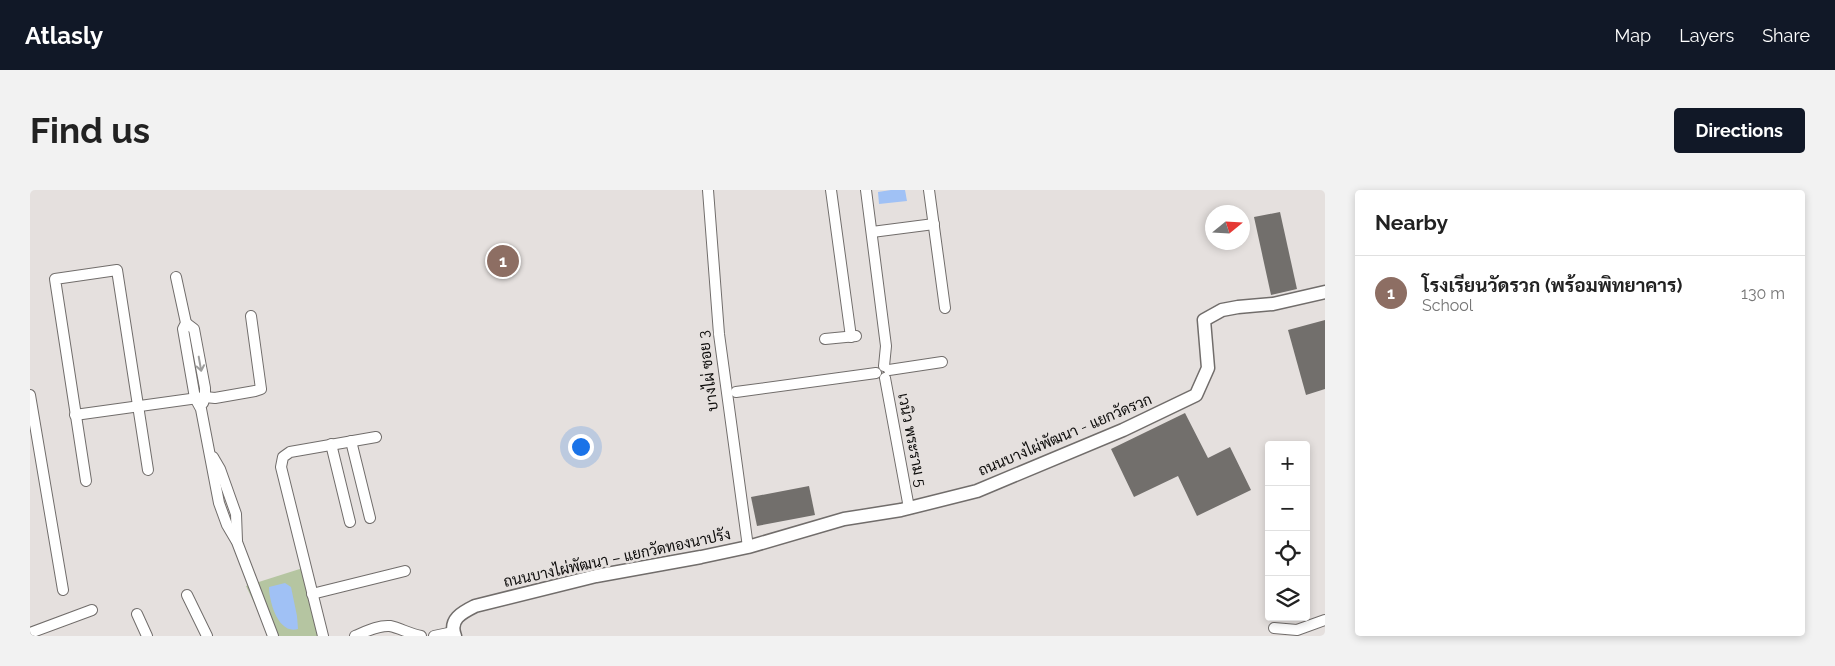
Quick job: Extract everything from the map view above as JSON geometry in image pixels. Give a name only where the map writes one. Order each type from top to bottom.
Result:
[{"type":"street","name":"บางไผ่ ซอย 3","points":[[708,190],[718,334],[748,547]]},
{"type":"street","points":[[825,339],[854,337],[831,190]]},
{"type":"street","name":"เวนิว พระราม 5","points":[[866,190],[886,346],[884,372],[909,508]]},
{"type":"street","points":[[929,190],[945,308]]},
{"type":"street","points":[[872,232],[934,224]]},
{"type":"street","points":[[86,481],[55,279],[116,270],[148,470]]},
{"type":"street","points":[[176,277],[186,323],[183,329],[200,398],[219,503],[227,525],[238,542],[273,636]]},
{"type":"street","name":"ถนนบางไผ่พัฒนา - แยกวัดรวก","points":[[748,547],[844,519],[909,508],[977,491],[1123,430],[1196,394],[1208,368],[1204,320],[1222,310],[1273,304],[1325,292]]},
{"type":"street","points":[[75,415],[138,405],[215,398],[261,389],[251,316]]},
{"type":"street","points":[[736,392],[884,372],[942,362]]},
{"type":"street","points":[[30,395],[31,414],[63,590]]},
{"type":"street","points":[[323,636],[281,467],[283,457],[290,452],[376,437]]},
{"type":"street","points":[[352,441],[370,518]]},
{"type":"street","points":[[331,444],[350,522]]},
{"type":"street","name":"ถนนบางไผ่พัฒนา – แยกวัดทองนาปรัง","points":[[454,634],[455,621],[461,612],[476,606],[596,576],[748,547]]},
{"type":"street","points":[[312,594],[404,571]]},
{"type":"street","points":[[187,595],[207,636]]},
{"type":"street","points":[[30,633],[92,610]]},
{"type":"street","points":[[137,614],[147,636]]},
{"type":"street","points":[[1274,628],[1297,630],[1325,620]]},
{"type":"street","points":[[355,636],[378,627],[389,626],[412,635],[420,636]]},
{"type":"street","points":[[434,636],[454,634]]},
{"type":"green space","points":[[306,567],[323,636],[270,636],[246,586]]},
{"type":"water","points":[[905,190],[907,201],[879,204],[878,192]]},
{"type":"water","points":[[285,583],[291,587],[298,629],[285,627],[276,616],[273,608],[269,587]]},
{"type":"building","points":[[1280,212],[1297,289],[1271,295],[1254,217]]},
{"type":"building","points":[[1325,320],[1325,389],[1306,395],[1288,330]]},
{"type":"building","points":[[1185,413],[1208,458],[1230,447],[1251,490],[1197,516],[1178,476],[1134,497],[1111,449]]},
{"type":"building","points":[[809,486],[815,515],[757,526],[751,497]]},
{"type":"place","name":"โรงเรียนวัดรวก (พร้อมพิทยาคาร)","points":[[503,261]]}]
